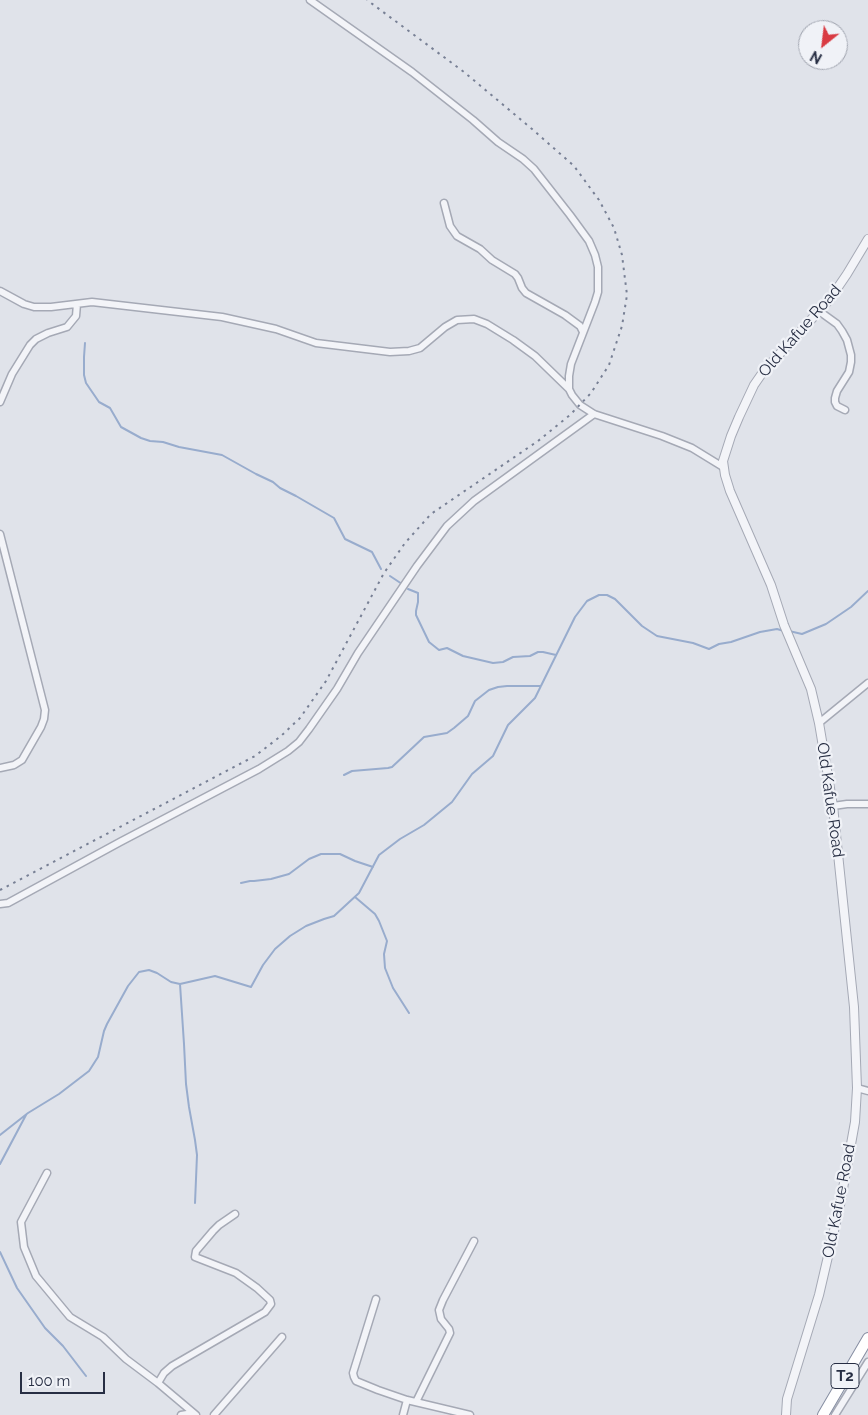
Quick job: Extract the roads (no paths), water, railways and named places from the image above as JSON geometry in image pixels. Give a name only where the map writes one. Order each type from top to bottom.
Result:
[{"type":"highway","name":"T2","points":[[823,1415],[868,1338]]},
{"type":"street","points":[[310,0],[412,72],[498,142],[523,158],[589,241],[598,267],[598,292],[571,364],[569,389]]},
{"type":"street","points":[[444,203],[450,226],[457,236],[480,249],[492,260],[515,274],[526,293],[565,315],[580,326],[583,332]]},
{"type":"street","name":"Old Kafue Road","points":[[786,1415],[787,1399],[819,1294],[840,1205],[854,1122],[857,1088],[854,1007],[833,806],[819,723],[811,689],[784,625],[771,585],[730,491],[723,461],[731,436],[754,385],[774,358],[830,299],[848,274],[868,238]]},
{"type":"street","points":[[0,291],[24,304],[34,307],[92,302],[222,317],[276,328],[316,343],[390,352],[409,352],[420,348],[445,327],[457,320],[474,319],[487,324],[535,356],[569,389],[580,404],[594,414],[662,436],[692,448],[723,467]]},
{"type":"street","points":[[0,402],[12,374],[30,345],[36,339],[48,333],[68,327],[76,316],[77,304]]},
{"type":"street","points":[[819,311],[842,330],[851,355],[849,372],[835,398],[837,406],[845,410]]},
{"type":"street","points":[[0,904],[8,903],[259,770],[288,751],[298,742],[337,689],[358,653],[417,566],[447,526],[480,496],[594,414]]},
{"type":"street","points":[[0,534],[45,710],[41,727],[22,760],[14,765],[0,768]]},
{"type":"street","points":[[819,723],[868,683]]},
{"type":"street","points":[[833,806],[868,804]]},
{"type":"street","points":[[857,1088],[868,1091]]},
{"type":"street","points":[[47,1173],[21,1222],[24,1247],[36,1276],[70,1317],[103,1337],[126,1359],[195,1414]]},
{"type":"street","points":[[158,1383],[164,1373],[172,1366],[270,1308],[271,1304],[266,1296],[236,1274],[195,1257],[196,1251],[213,1231],[234,1214]]},
{"type":"street","points":[[416,1402],[450,1333],[441,1319],[439,1310],[474,1241]]},
{"type":"street","points":[[376,1299],[354,1373],[356,1381],[407,1400],[470,1415]]},
{"type":"street","points":[[214,1415],[282,1337]]},
{"type":"street","points":[[835,1415],[868,1362]]},
{"type":"street","points":[[403,1415],[407,1400]]},
{"type":"street","points":[[181,1415],[195,1414]]},
{"type":"waterway","points":[[85,343],[84,375],[86,383],[99,402],[110,408],[121,427],[150,441],[222,455],[273,482],[280,488],[334,518],[345,539],[372,552],[381,569]]},
{"type":"waterway","points":[[390,576],[402,584]]},
{"type":"waterway","points":[[408,589],[418,593],[416,615],[429,642],[439,650],[447,648],[463,656],[493,663],[503,662],[513,657],[530,656],[538,652],[556,655]]},
{"type":"waterway","points":[[789,631],[802,634],[826,624],[851,607],[868,591]]},
{"type":"waterway","points":[[0,1135],[28,1113],[59,1094],[89,1071],[98,1057],[107,1024],[128,986],[139,972],[149,970],[171,982],[180,984],[215,976],[251,987],[263,965],[275,949],[290,936],[306,926],[334,916],[359,893],[379,855],[400,839],[424,825],[452,802],[472,774],[493,756],[508,725],[535,698],[575,617],[587,601],[599,595],[607,595],[615,599],[642,626],[657,636],[693,643],[709,649],[719,644],[760,632],[777,629],[784,631]]},
{"type":"waterway","points":[[344,775],[352,771],[392,767],[424,737],[447,733],[454,728],[468,716],[475,701],[489,690],[507,686],[541,686]]},
{"type":"waterway","points":[[241,883],[271,879],[289,874],[309,859],[321,854],[340,854],[373,867]]},
{"type":"waterway","points":[[355,897],[375,914],[379,921],[387,941],[384,954],[385,968],[393,988],[409,1013]]},
{"type":"waterway","points":[[180,984],[186,1084],[197,1155],[195,1203]]},
{"type":"waterway","points":[[0,1164],[26,1115]]},
{"type":"waterway","points":[[0,1252],[17,1288],[45,1328],[63,1346],[86,1376]]},
{"type":"railway","points":[[0,890],[255,756],[281,736],[300,718],[326,681],[384,573],[405,543],[431,514],[538,441],[570,415],[591,393],[609,365],[622,326],[627,295],[622,255],[614,228],[599,200],[574,166],[532,129],[464,72],[367,0]]}]
